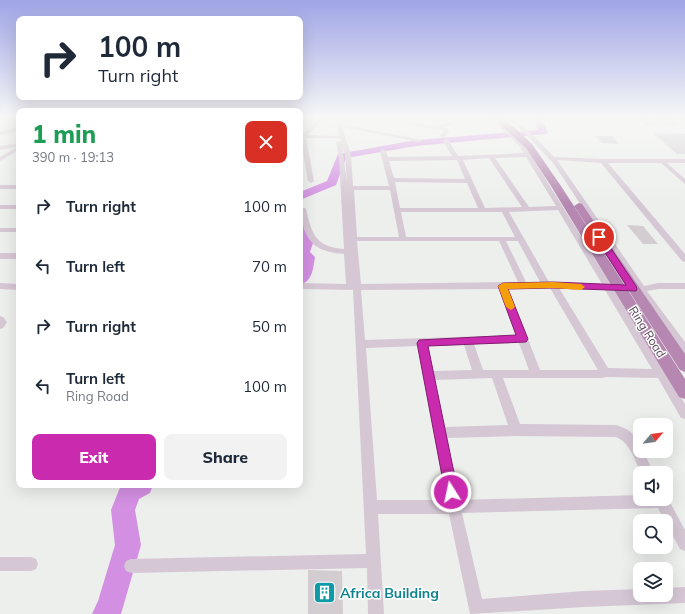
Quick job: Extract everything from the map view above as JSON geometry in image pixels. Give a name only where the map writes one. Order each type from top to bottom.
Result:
[{"type":"highway","name":"Ring Road","points":[[530,148],[556,186],[614,288],[685,392]]},
{"type":"highway","name":"Ring Road","points":[[536,148],[546,157],[638,289],[685,366]]},
{"type":"street","points":[[304,148],[311,181]]},
{"type":"street","points":[[342,148],[345,155],[348,252],[354,287],[360,344],[371,507],[376,614]]},
{"type":"street","points":[[343,148],[351,188],[354,239],[354,287]]},
{"type":"street","points":[[450,148],[457,158],[482,210]]},
{"type":"street","points":[[524,148],[526,155],[614,288],[661,374],[685,414]]},
{"type":"street","points":[[541,148],[555,158],[638,289],[685,350]]},
{"type":"street","points":[[0,159],[16,150]]},
{"type":"street","points":[[383,151],[392,180],[392,188],[398,210],[403,239]]},
{"type":"street","points":[[386,159],[492,158],[526,155]]},
{"type":"street","points":[[492,158],[527,209]]},
{"type":"street","points":[[555,158],[603,161],[685,161]]},
{"type":"street","points":[[603,161],[685,259]]},
{"type":"street","points":[[663,162],[685,182]]},
{"type":"street","points":[[392,180],[468,181]]},
{"type":"street","points":[[0,186],[16,187]]},
{"type":"street","points":[[351,188],[392,188]]},
{"type":"street","points":[[0,207],[16,207]]},
{"type":"street","points":[[398,210],[504,210],[560,208]]},
{"type":"street","points":[[303,210],[306,227],[313,240],[328,250],[348,252]]},
{"type":"street","points":[[504,210],[549,285],[603,368],[603,372]]},
{"type":"street","points":[[0,230],[16,230]]},
{"type":"street","points":[[501,238],[524,286]]},
{"type":"street","points":[[354,239],[521,239]]},
{"type":"street","points":[[0,256],[16,256]]},
{"type":"street","points":[[303,286],[549,285],[638,289],[658,286],[685,286]]},
{"type":"street","points":[[0,286],[16,286]]},
{"type":"street","points":[[503,286],[536,374]]},
{"type":"street","points":[[0,319],[2,322],[0,325]]},
{"type":"street","points":[[360,344],[523,339]]},
{"type":"street","points":[[468,341],[479,374]]},
{"type":"street","points":[[422,343],[441,433],[454,507],[477,611],[584,599],[685,595]]},
{"type":"street","points":[[428,376],[479,374],[599,374],[603,372],[661,374]]},
{"type":"street","points":[[496,375],[516,430]]},
{"type":"street","points":[[441,433],[516,430],[615,431],[624,433],[630,438],[644,466]]},
{"type":"street","points":[[371,507],[454,507],[633,501]]},
{"type":"street","points":[[665,506],[685,544]]},
{"type":"street","points":[[131,566],[373,561]]},
{"type":"street","points":[[0,564],[31,564]]},
{"type":"building","points":[[670,148],[685,148],[685,154],[677,154]]},
{"type":"building","points":[[627,225],[643,226],[658,244],[643,244]]},
{"type":"building","name":"Africa Building","points":[[308,570],[342,571],[343,614],[308,614]]},
{"type":"waterway","points":[[303,195],[332,183],[342,156],[390,148]]},
{"type":"waterway","points":[[303,233],[307,240],[303,253]]},
{"type":"waterway","points":[[303,253],[308,257],[303,277]]},
{"type":"waterway","points":[[106,614],[110,607],[128,545],[123,510],[130,491],[136,488]]},
{"type":"slow traffic","points":[[511,307],[503,286],[553,285],[581,287]]},
{"type":"place","name":"Africa Building","points":[[325,593]]},
{"type":"route","points":[[451,492],[441,433],[422,343],[523,339],[503,286],[553,285],[632,289],[599,237]]}]
